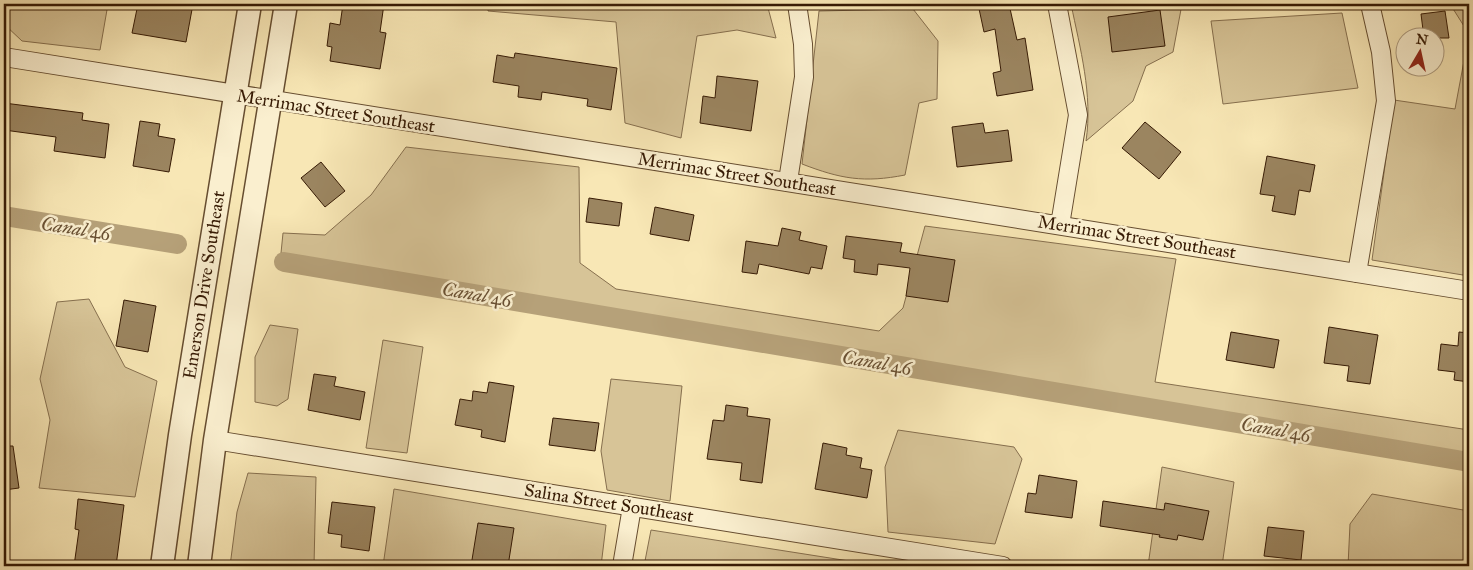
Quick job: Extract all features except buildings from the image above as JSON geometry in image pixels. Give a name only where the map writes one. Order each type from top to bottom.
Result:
[{"type":"street","name":"Emerson Drive Southeast","points":[[162,566],[180,435],[250,4]]},
{"type":"street","name":"Emerson Drive Southeast","points":[[199,566],[216,440],[286,4]]},
{"type":"street","points":[[788,181],[804,77],[803,44],[797,4]]},
{"type":"street","points":[[1058,4],[1078,115],[1060,225]]},
{"type":"street","points":[[1357,273],[1386,101],[1381,52],[1370,4]]},
{"type":"street","name":"Merrimac Street Southeast","points":[[4,57],[269,101],[788,181],[1469,291]]},
{"type":"street","name":"Salina Street Southeast","points":[[216,440],[1003,566]]},
{"type":"street","points":[[622,566],[632,507]]},
{"type":"shaded area","points":[[4,4],[108,4],[100,50],[22,41],[4,24]]},
{"type":"shaded area","points":[[488,4],[767,4],[776,38],[737,30],[697,36],[681,138],[625,123],[616,22],[488,11]]},
{"type":"shaded area","points":[[1071,4],[1182,4],[1173,52],[1146,66],[1133,101],[1086,141],[1088,124],[1087,89]]},
{"type":"shaded area","points":[[1450,4],[1469,4],[1469,34]]},
{"type":"shaded area","points":[[913,9],[938,41],[937,99],[919,103],[905,175],[877,179],[853,178],[829,173],[802,164],[819,11]]},
{"type":"shaded area","points":[[1342,13],[1358,88],[1223,104],[1211,21]]},
{"type":"shaded area","points":[[1469,34],[1469,276],[1372,260],[1394,100],[1455,109]]},
{"type":"shaded area","points":[[406,147],[579,167],[580,263],[616,289],[879,331],[903,308],[925,226],[1176,259],[1155,382],[1469,430],[1469,455],[281,253],[283,233],[325,235],[371,195]]},
{"type":"shaded area","points":[[89,299],[125,367],[157,381],[135,497],[39,488],[50,420],[40,379],[57,302]]},
{"type":"shaded area","points":[[270,325],[298,329],[288,399],[277,406],[255,402],[255,357]]},
{"type":"shaded area","points":[[383,340],[423,347],[407,453],[366,448]]},
{"type":"shaded area","points":[[611,379],[682,386],[670,501],[607,490],[601,451]]},
{"type":"shaded area","points":[[898,430],[1014,447],[1022,459],[995,544],[888,532],[885,467]]},
{"type":"shaded area","points":[[1162,467],[1234,482],[1222,566],[1148,566]]},
{"type":"shaded area","points":[[248,473],[316,477],[314,566],[230,566],[237,512]]},
{"type":"shaded area","points":[[394,489],[606,525],[601,566],[383,566]]},
{"type":"shaded area","points":[[1372,494],[1469,511],[1469,566],[1348,566],[1350,524]]},
{"type":"shaded area","points":[[651,530],[881,566],[644,566]]},
{"type":"waterway","name":"Canal 46","points":[[4,216],[177,244]]},
{"type":"waterway","name":"Canal 46","points":[[284,262],[1469,462]]}]
